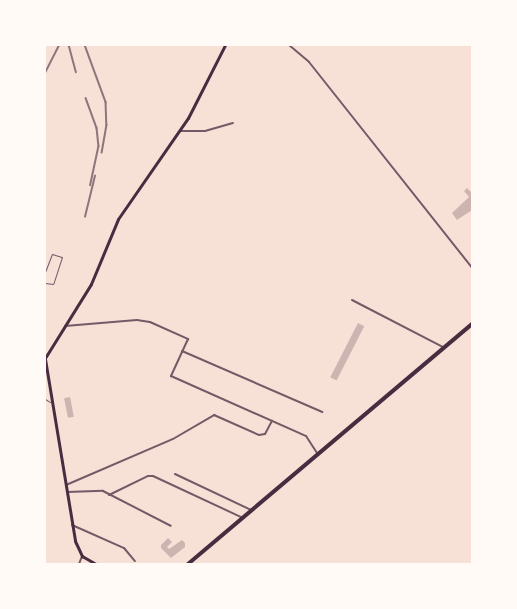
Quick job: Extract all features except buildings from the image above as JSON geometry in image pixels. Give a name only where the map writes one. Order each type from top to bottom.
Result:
[{"type":"highway","points":[[188,564],[472,324]]},
{"type":"main road","points":[[96,564],[82,556],[76,545],[45,358],[91,284],[118,219],[179,131],[225,45]]},
{"type":"street","points":[[289,45],[309,62],[472,268]]},
{"type":"street","points":[[179,131],[200,132],[233,123]]},
{"type":"street","points":[[352,300],[443,347]]},
{"type":"street","points":[[65,326],[137,320],[150,322],[188,339],[171,376],[306,435],[318,454]]},
{"type":"street","points":[[182,351],[322,412]]},
{"type":"street","points":[[66,484],[173,439],[214,416],[260,435],[265,434],[272,421]]},
{"type":"street","points":[[175,474],[252,510]]},
{"type":"street","points":[[109,495],[148,476],[153,476],[243,518]]},
{"type":"street","points":[[67,492],[97,491],[171,526]]},
{"type":"street","points":[[72,525],[124,548],[135,561]]},
{"type":"street","points":[[79,564],[82,556]]},
{"type":"lane","points":[[45,272],[52,254],[62,257],[53,284],[45,283]]},
{"type":"lane","points":[[45,399],[46,402],[52,402]]},
{"type":"railway","points":[[45,73],[59,45]]},
{"type":"railway","points":[[69,45],[76,72]]},
{"type":"railway","points":[[85,45],[106,102],[107,125],[102,153]]},
{"type":"railway","points":[[86,98],[97,128],[99,146],[91,185]]},
{"type":"railway","points":[[85,217],[95,176]]}]
